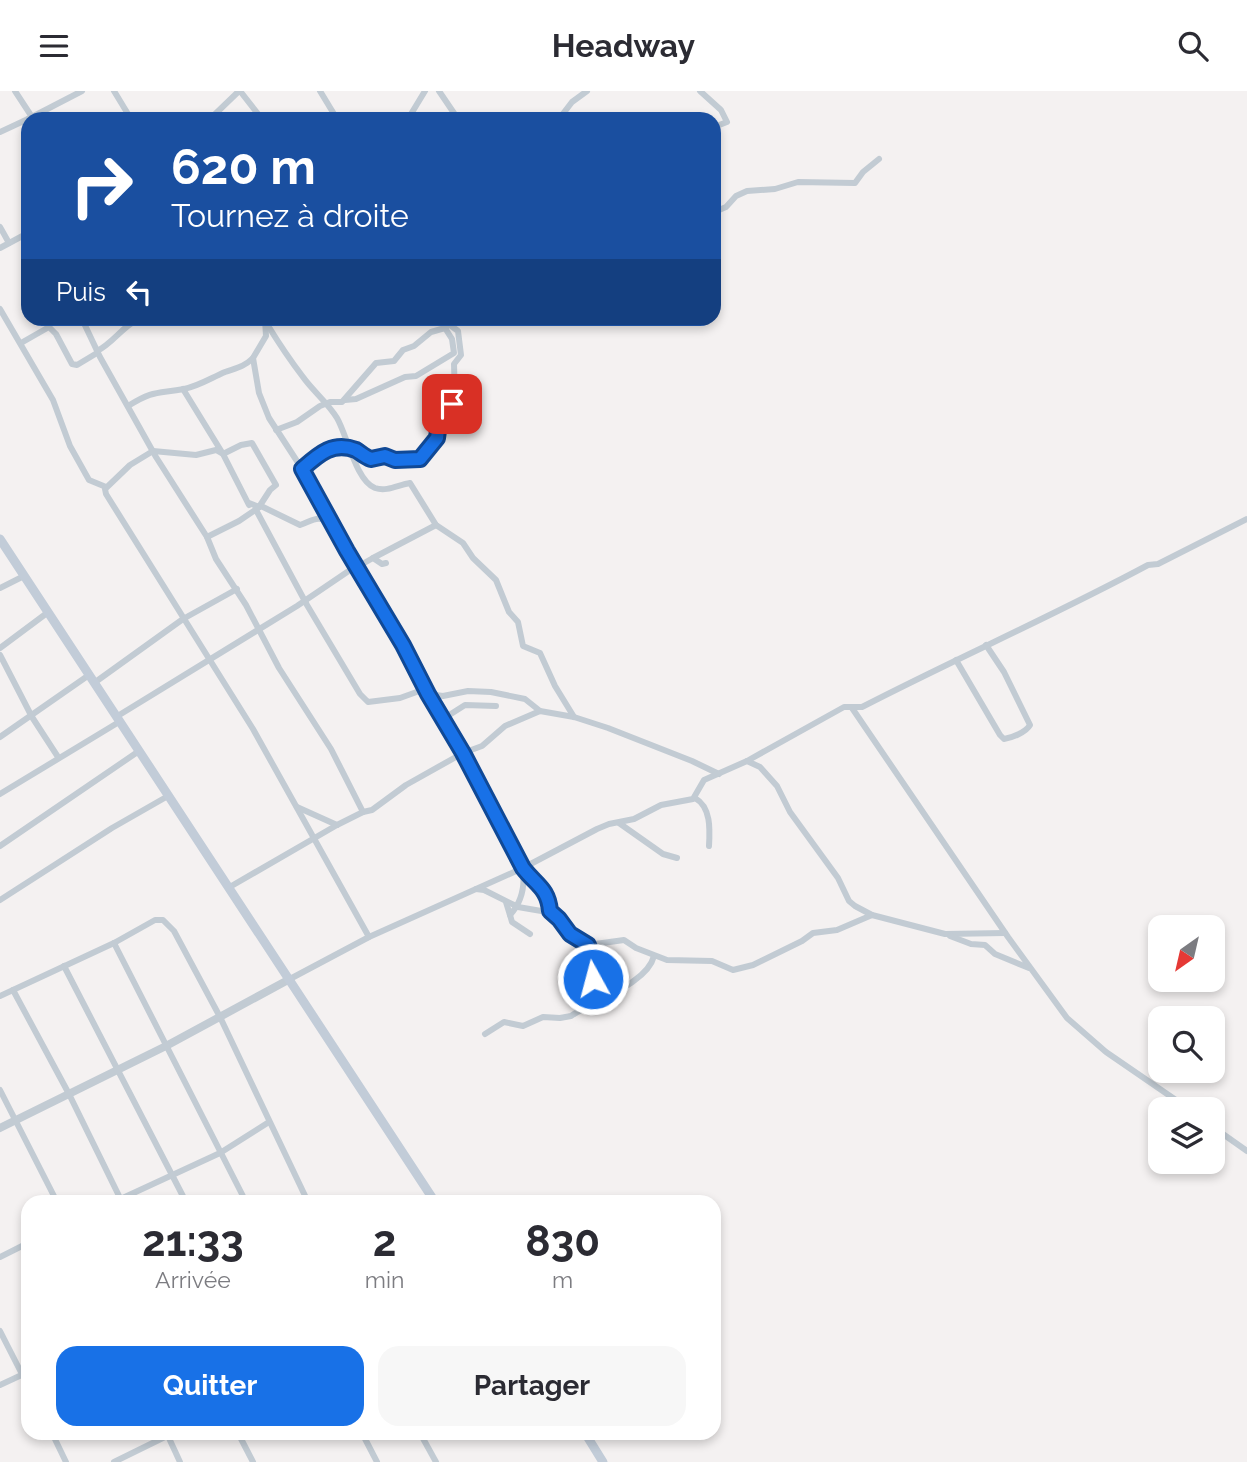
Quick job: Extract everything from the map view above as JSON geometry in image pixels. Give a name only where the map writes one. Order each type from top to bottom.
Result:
[{"type":"main road","points":[[0,539],[430,1195]]},
{"type":"main road","points":[[589,1440],[603,1462]]},
{"type":"street","points":[[15,91],[28,112]]},
{"type":"street","points":[[43,112],[82,91]]},
{"type":"street","points":[[218,112],[240,91],[256,112]]},
{"type":"street","points":[[320,91],[333,112]]},
{"type":"street","points":[[412,112],[425,91]]},
{"type":"street","points":[[439,91],[454,112]]},
{"type":"street","points":[[564,112],[572,102],[587,91]]},
{"type":"street","points":[[700,91],[721,110],[727,122],[721,124]]},
{"type":"street","points":[[115,92],[127,112]]},
{"type":"street","points":[[0,132],[21,123]]},
{"type":"street","points":[[721,209],[736,196],[747,191],[775,189],[798,182],[855,183],[864,170],[879,159]]},
{"type":"street","points":[[0,227],[9,243]]},
{"type":"street","points":[[0,248],[21,237]]},
{"type":"street","points":[[0,309],[53,400],[70,446],[84,471],[94,484],[106,487]]},
{"type":"street","points":[[85,326],[97,352],[153,450],[207,537],[216,559],[237,589],[258,630],[331,749],[363,812]]},
{"type":"street","points":[[21,343],[49,327],[56,334],[72,364],[76,365],[97,352],[126,326]]},
{"type":"street","points":[[128,406],[148,393],[183,389],[240,368],[253,358],[265,340],[265,326]]},
{"type":"street","points":[[269,326],[303,377],[337,417],[356,467],[375,488],[387,490],[410,484],[436,525],[463,544],[496,580],[509,612],[518,622],[523,646],[540,653],[555,686],[574,717]]},
{"type":"street","points":[[302,469],[327,448],[351,449],[371,459],[385,456],[395,460],[418,460],[426,454],[437,438],[439,423],[455,399],[454,364],[461,355],[458,331],[447,326],[431,333],[414,347],[403,349],[394,361],[376,363],[345,400]]},
{"type":"street","points":[[276,430],[297,422],[326,404],[356,399],[405,377],[416,376],[454,353],[447,326]]},
{"type":"street","points":[[253,358],[259,393],[276,430],[334,523],[403,645],[523,868],[546,892],[550,911],[570,934],[588,945],[596,965],[593,979],[596,1001]]},
{"type":"street","points":[[183,389],[223,454],[237,486],[255,510],[348,677],[366,701],[400,698],[426,691],[443,696],[468,691],[491,692],[525,699],[540,711],[574,717],[692,761],[719,774]]},
{"type":"street","points":[[223,454],[242,445],[253,444],[276,484],[255,510]]},
{"type":"street","points":[[223,454],[216,450],[197,456],[153,450],[130,465],[106,487],[106,494],[253,729],[369,937]]},
{"type":"street","points":[[207,537],[263,506],[300,525],[313,518],[334,523]]},
{"type":"street","points":[[695,798],[702,782],[747,761],[844,707],[862,707],[1247,519]]},
{"type":"street","points":[[0,794],[357,566],[436,525]]},
{"type":"street","points":[[373,558],[382,564],[386,563]]},
{"type":"street","points":[[0,587],[24,576]]},
{"type":"street","points":[[0,737],[183,619],[237,589]]},
{"type":"street","points":[[0,648],[47,613]]},
{"type":"street","points":[[956,660],[1002,737],[1007,739],[1018,734],[1030,725],[1004,672],[986,645]]},
{"type":"street","points":[[0,656],[32,717],[58,757]]},
{"type":"street","points":[[443,719],[465,705],[496,706]]},
{"type":"street","points":[[852,707],[1062,1013],[1089,1039],[1172,1097]]},
{"type":"street","points":[[228,888],[337,825],[372,810],[405,785],[463,753],[482,746],[505,726],[540,711]]},
{"type":"street","points":[[0,846],[139,751]]},
{"type":"street","points":[[747,761],[760,767],[777,786],[790,812],[838,878],[849,901],[862,911],[971,944],[985,945],[995,954],[1030,968]]},
{"type":"street","points":[[0,900],[112,828],[168,796]]},
{"type":"street","points":[[0,1128],[166,1046],[369,937],[523,868],[609,824],[643,815],[661,806],[695,798],[702,802],[708,818],[709,846]]},
{"type":"street","points":[[296,806],[337,825]]},
{"type":"street","points":[[619,823],[663,854],[677,858]]},
{"type":"street","points":[[510,915],[518,907],[523,893],[523,868]]},
{"type":"street","points":[[474,889],[484,890],[518,907],[538,912],[550,911]]},
{"type":"street","points":[[506,902],[512,922],[530,934]]},
{"type":"street","points":[[588,945],[624,940],[654,956],[672,961],[712,961],[733,970],[759,962],[813,933],[842,928],[872,915]]},
{"type":"street","points":[[0,996],[114,943],[155,920],[163,920],[174,931],[220,1017],[305,1195]]},
{"type":"street","points":[[945,934],[1005,933]]},
{"type":"street","points":[[114,943],[242,1195]]},
{"type":"street","points":[[485,1034],[506,1022],[523,1026],[543,1017],[571,1016],[637,978],[652,965],[654,956]]},
{"type":"street","points":[[64,966],[182,1195]]},
{"type":"street","points":[[13,990],[69,1094],[116,1195]]},
{"type":"street","points":[[0,1090],[54,1195]]},
{"type":"street","points":[[131,1195],[220,1153],[270,1122]]},
{"type":"street","points":[[1225,1135],[1247,1151]]},
{"type":"street","points":[[0,1257],[21,1247]]},
{"type":"street","points":[[0,1331],[21,1366]]},
{"type":"street","points":[[0,1385],[21,1375]]},
{"type":"street","points":[[55,1440],[66,1462]]},
{"type":"street","points":[[114,1462],[124,1460],[162,1440]]},
{"type":"street","points":[[173,1440],[180,1462]]},
{"type":"street","points":[[242,1440],[253,1462]]},
{"type":"street","points":[[366,1440],[377,1462]]},
{"type":"street","points":[[424,1440],[436,1462]]},
{"type":"route","points":[[452,404],[439,423],[437,438],[420,459],[401,461],[378,456],[371,459],[358,451],[336,447],[327,448],[302,469],[463,753],[523,868],[546,892],[550,911],[570,934],[588,945],[596,965],[593,979]]}]
